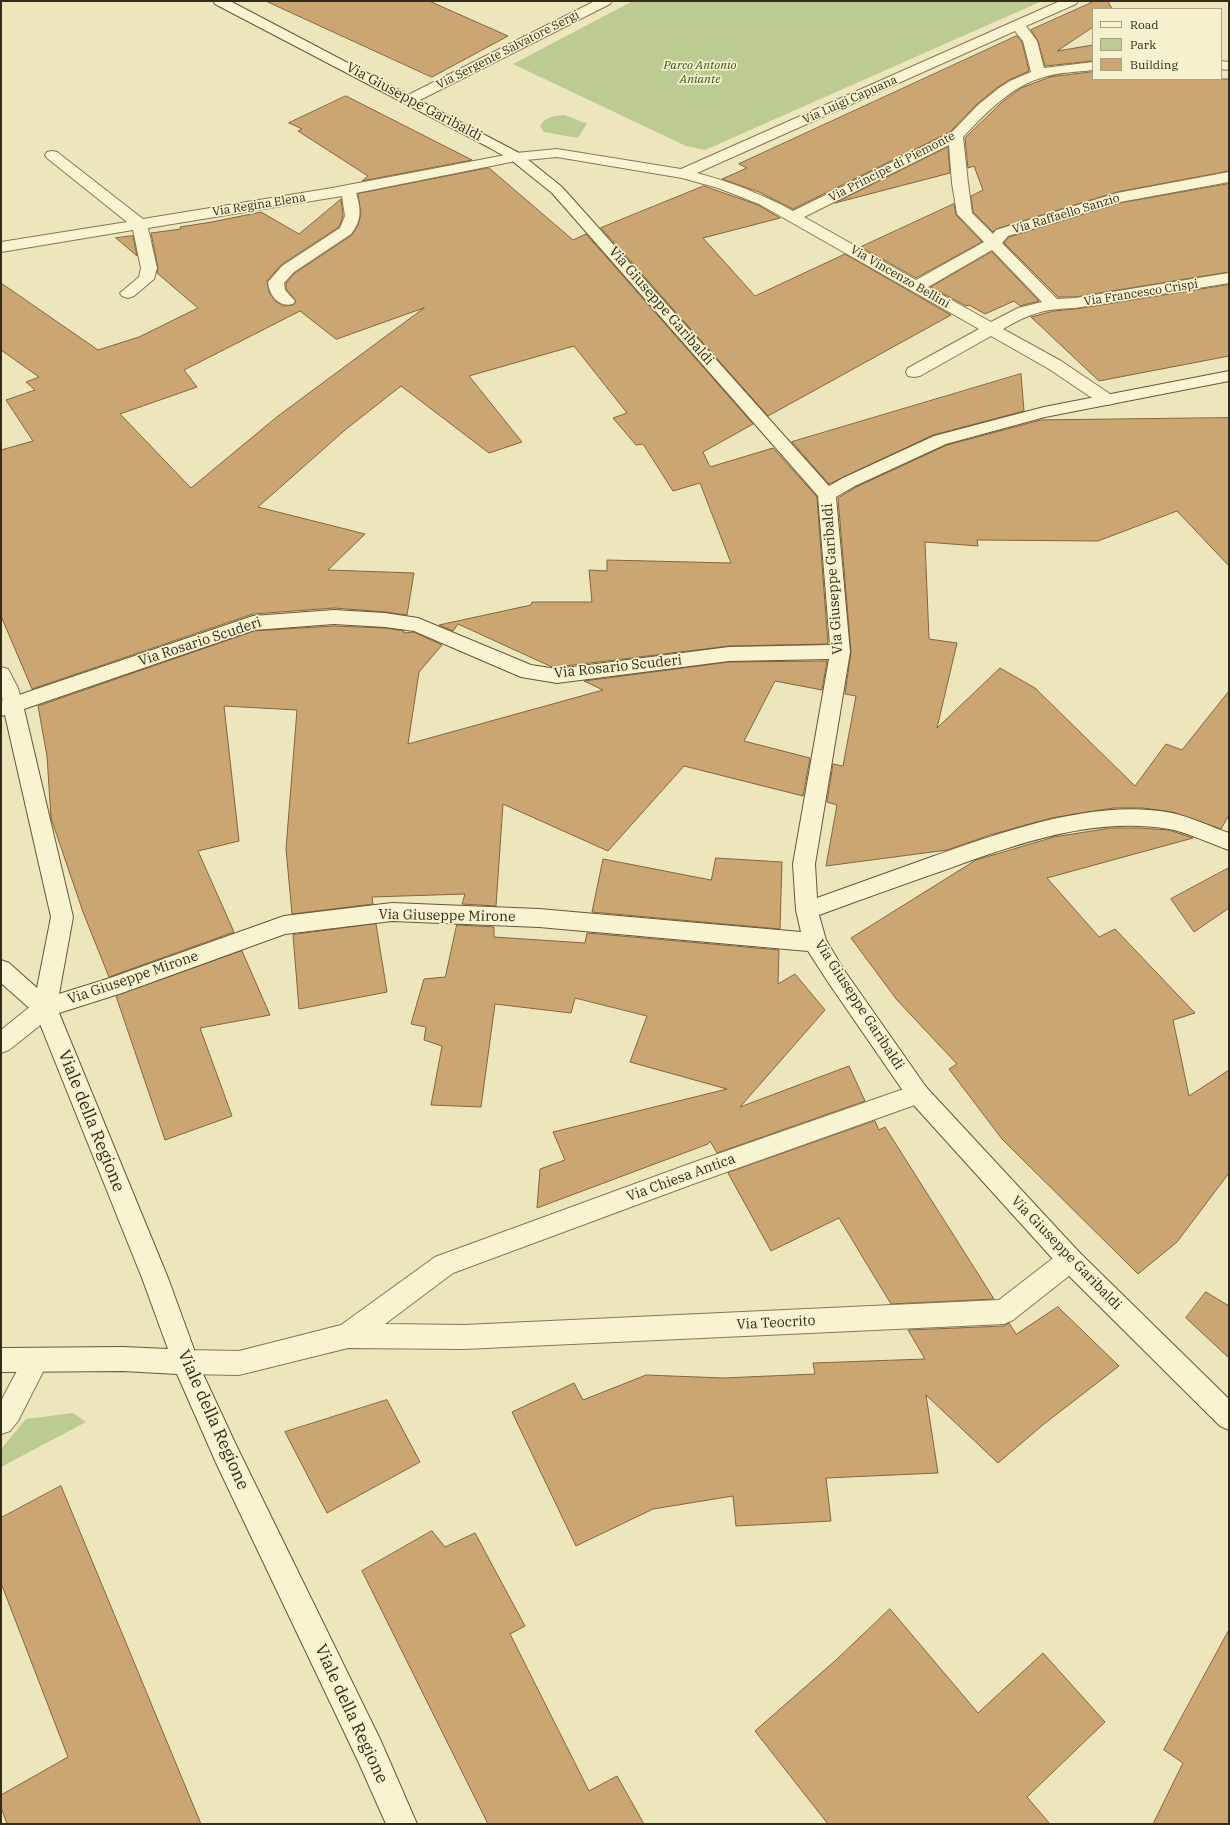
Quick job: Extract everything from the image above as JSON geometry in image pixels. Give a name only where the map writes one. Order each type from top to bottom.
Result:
[{"type":"street","name":"Via Giuseppe Garibaldi","points":[[220,1],[411,99],[516,157],[557,190],[827,495],[840,652],[804,864],[807,910],[815,942],[836,976],[918,1094],[1070,1260],[1229,1417]]},
{"type":"street","name":"Via Sergente Salvatore Sergi","points":[[411,99],[605,1]]},
{"type":"street","name":"Via Luigi Capuana","points":[[683,174],[1071,1]]},
{"type":"street","points":[[1017,26],[1026,32],[1032,43],[1038,74]]},
{"type":"street","name":"Via Principe di Piemonte","points":[[794,216],[956,136],[968,123],[1001,94],[1019,82],[1038,74],[1092,66]]},
{"type":"street","points":[[956,136],[960,183],[965,214],[1053,304]]},
{"type":"street","name":"Via Regina Elena","points":[[1,247],[348,190],[516,157],[557,153],[683,174]]},
{"type":"street","points":[[52,155],[139,224],[149,268],[146,279],[128,292]]},
{"type":"street","name":"Via Vincenzo Bellini","points":[[683,174],[724,185],[751,195],[794,216],[1055,365],[1107,400]]},
{"type":"street","name":"Via Raffaello Sanzio","points":[[918,286],[993,243],[1002,233],[1117,198],[1229,177]]},
{"type":"street","points":[[287,301],[277,291],[276,282],[288,269],[346,231],[353,222],[354,210],[348,190]]},
{"type":"street","name":"Via Francesco Crispi","points":[[914,372],[1024,311],[1053,304],[1075,303],[1229,278]]},
{"type":"street","points":[[827,495],[849,482],[940,440],[1044,412],[1229,376]]},
{"type":"street","name":"Via Rosario Scuderi","points":[[7,708],[253,623],[293,619],[334,617],[385,620],[418,625],[528,672],[557,676],[729,654],[840,652]]},
{"type":"street","points":[[1,674],[8,688],[7,708],[62,917],[45,1008],[1,1043]]},
{"type":"street","points":[[807,910],[940,862],[1029,834],[1087,820],[1126,817],[1172,821],[1229,842]]},
{"type":"street","name":"Via Giuseppe Mirone","points":[[45,1008],[114,986],[284,925],[392,912],[539,918],[815,942]]},
{"type":"street","points":[[1,969],[45,1008]]},
{"type":"street","name":"Viale della Regione","points":[[45,1008],[155,1278],[186,1362],[227,1456],[369,1750],[402,1824]]},
{"type":"street","name":"Via Chiesa Antica","points":[[348,1336],[444,1265],[689,1175],[918,1094]]},
{"type":"street","name":"Via Teocrito","points":[[348,1336],[464,1337],[1004,1312],[1070,1260]]},
{"type":"street","points":[[1,1360],[123,1359],[239,1363],[348,1336]]},
{"type":"lane","points":[[1,1422],[9,1412],[36,1360]]},
{"type":"green space","name":"Parco Antonio Aniante","points":[[633,1],[1042,1],[705,150],[686,146],[513,64]]},
{"type":"green space","points":[[564,115],[587,123],[578,138],[544,132],[540,126],[548,118]]},
{"type":"green space","points":[[73,1413],[86,1422],[1,1467],[1,1449],[26,1419]]},
{"type":"building","points":[[266,1],[429,1],[508,36],[432,77]]},
{"type":"building","points":[[1095,1],[1108,1],[1112,8],[1092,8],[1092,28],[1057,51],[1092,45],[1092,61],[1045,66],[1038,41],[1031,30]]},
{"type":"building","points":[[1017,36],[1022,42],[1029,71],[998,87],[977,104],[950,132],[793,209],[759,192],[722,179],[747,168],[739,164]]},
{"type":"building","points":[[1092,72],[1092,80],[1229,79],[1229,171],[1117,192],[996,229],[993,232],[973,212],[971,196],[983,190],[974,166],[968,168],[965,138],[1001,103],[1021,88],[1050,77]]},
{"type":"building","points":[[346,96],[472,160],[362,181],[368,176],[298,131],[302,129],[289,123]]},
{"type":"building","points":[[948,147],[950,173],[835,203]]},
{"type":"building","points":[[489,168],[573,240],[586,234],[753,424],[703,452],[710,467],[773,448],[817,497],[828,644],[729,646],[552,667],[458,624],[453,631],[439,625],[531,605],[532,602],[592,602],[589,570],[607,571],[607,560],[731,563],[700,483],[673,491],[643,444],[636,445],[613,418],[627,413],[574,346],[469,376],[522,442],[489,453],[401,386],[345,430],[258,507],[365,534],[328,570],[414,573],[407,615],[334,608],[253,614],[32,689],[1,616],[1,450],[33,441],[6,400],[35,390],[26,382],[39,377],[1,350],[1,283],[98,350],[139,337],[198,308],[157,273],[158,268],[151,233],[181,229],[180,227],[261,212],[299,234],[341,199],[343,216],[339,227],[281,265],[267,281],[269,292],[275,301],[283,306],[293,305],[296,301],[286,289],[286,283],[295,273],[352,235],[358,225],[361,214],[358,194]],"holes":[[[424,308],[278,416],[191,488],[120,414],[197,387],[184,370],[300,311],[336,339]]]},
{"type":"building","points":[[1229,184],[1229,272],[1075,297],[1058,297],[1004,243],[1009,237],[1120,203]]},
{"type":"building","points":[[704,186],[758,205],[780,218],[703,238],[755,296],[845,254],[951,315],[768,416],[601,228]]},
{"type":"building","points":[[954,204],[956,215],[982,242],[916,278],[861,247]]},
{"type":"building","points":[[133,236],[137,256],[116,238]]},
{"type":"building","points":[[992,252],[1039,301],[1020,306],[1014,301],[985,314],[969,305],[966,306],[931,287]]},
{"type":"building","points":[[1229,285],[1229,356],[1099,381],[1031,317],[1054,311]]},
{"type":"building","points":[[1021,374],[1024,411],[933,435],[829,484],[792,442]]},
{"type":"building","points":[[1229,418],[1229,566],[1177,511],[1098,541],[977,540],[978,546],[925,542],[929,639],[957,643],[937,728],[1000,668],[1035,688],[1135,786],[1166,744],[1182,750],[1229,691],[1229,815],[1221,829],[1172,812],[1143,808],[1113,808],[1051,818],[990,835],[947,850],[826,866],[837,805],[827,802],[833,764],[843,766],[856,696],[845,694],[851,652],[838,498],[856,487],[947,445],[1041,420]]},
{"type":"building","points":[[334,626],[385,628],[404,631],[404,633],[414,632],[442,645],[419,672],[408,744],[603,690],[584,681],[729,662],[827,661],[822,690],[775,681],[744,741],[810,758],[803,796],[684,766],[608,851],[503,804],[496,906],[462,904],[465,894],[372,897],[373,904],[292,914],[286,849],[297,710],[224,706],[239,841],[198,851],[234,932],[109,977],[83,912],[51,818],[47,756],[38,706],[254,631]]},
{"type":"building","points":[[1111,828],[1169,830],[1193,838],[1047,878],[1099,937],[1115,929],[1195,1013],[1173,1020],[1189,1096],[1229,1070],[1229,1173],[1177,1242],[1138,1274],[1002,1139],[949,1069],[957,1064],[897,1000],[851,938],[976,860],[1054,837]]},
{"type":"building","points":[[716,858],[782,862],[780,929],[592,912],[603,859],[711,880]]},
{"type":"building","points":[[1229,868],[1229,908],[1194,932],[1171,899]]},
{"type":"building","points":[[376,924],[387,992],[299,1009],[293,935]]},
{"type":"building","points":[[457,925],[494,927],[494,937],[585,943],[587,933],[779,950],[778,984],[795,974],[825,1010],[740,1107],[849,1066],[865,1101],[717,1153],[710,1141],[708,1144],[537,1208],[540,1169],[565,1160],[553,1132],[727,1089],[630,1062],[647,1016],[575,998],[571,1013],[495,1004],[481,1107],[431,1105],[442,1046],[424,1040],[426,1027],[411,1024],[424,979],[445,977]]},
{"type":"building","points":[[242,951],[270,1015],[200,1028],[232,1116],[165,1140],[116,996]]},
{"type":"building","points":[[875,1121],[879,1130],[885,1127],[994,1299],[891,1304],[839,1218],[771,1251],[728,1173]]},
{"type":"building","points":[[1206,1292],[1229,1306],[1229,1358],[1186,1318]]},
{"type":"building","points":[[1058,1307],[1119,1366],[1044,1424],[998,1463],[926,1395],[938,1473],[826,1478],[831,1521],[736,1526],[733,1496],[653,1509],[576,1546],[512,1412],[574,1383],[583,1400],[646,1375],[723,1378],[815,1374],[813,1363],[925,1359],[908,1330],[1004,1326],[1009,1323],[1016,1334]]},
{"type":"building","points":[[387,1400],[420,1462],[327,1513],[285,1432]]},
{"type":"building","points":[[61,1486],[201,1824],[7,1824],[1,1807],[1,1795],[68,1757],[1,1583],[1,1518]]},
{"type":"building","points":[[432,1531],[445,1547],[475,1533],[525,1626],[510,1634],[589,1791],[617,1776],[644,1824],[488,1824],[362,1571]]},
{"type":"building","points":[[890,1609],[978,1713],[1043,1653],[1105,1722],[1027,1797],[1050,1824],[828,1824],[755,1731],[836,1660]]},
{"type":"building","points":[[1229,1630],[1229,1824],[1153,1824],[1183,1763],[1164,1750]]}]
